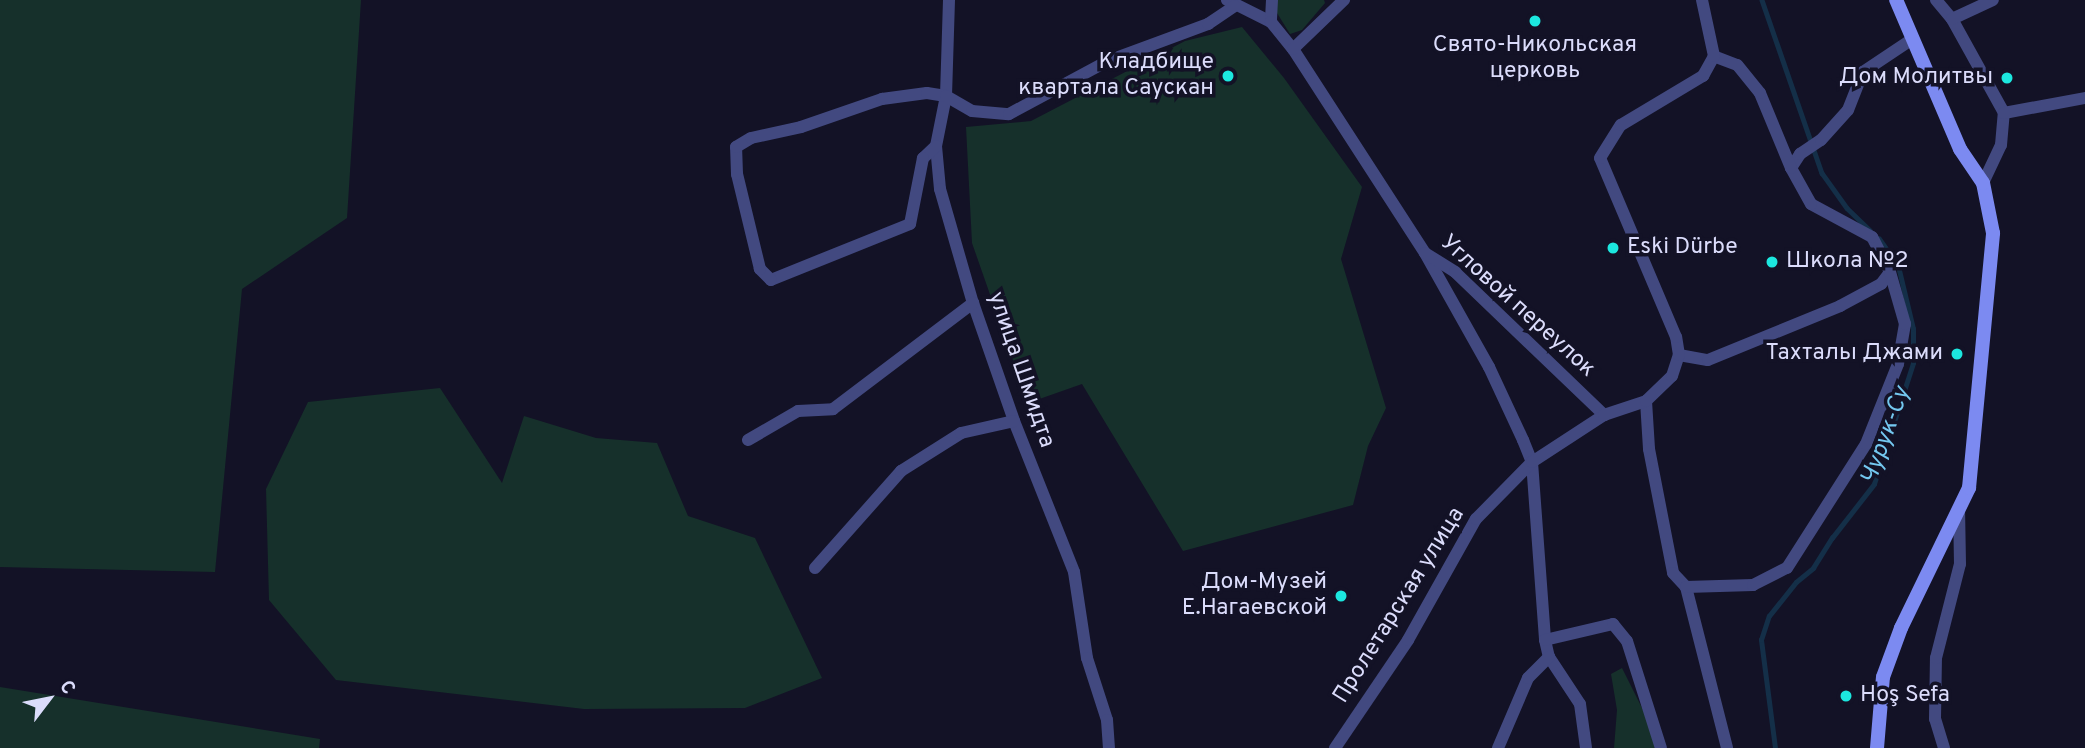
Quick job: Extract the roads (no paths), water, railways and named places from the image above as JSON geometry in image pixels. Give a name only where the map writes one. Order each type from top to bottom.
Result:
[{"type":"main road","points":[[1877,748],[1883,677],[1901,628],[1969,488],[1975,447],[1993,233],[1983,183],[1960,149],[1896,0]]},
{"type":"street","name":"улица Шмидта","points":[[949,0],[946,96],[936,146],[940,189],[973,303],[1014,421],[1074,572],[1087,658],[1107,720],[1110,748]]},
{"type":"street","points":[[936,146],[923,158],[910,224],[771,280],[760,269],[737,174],[736,147],[751,138],[801,128],[882,99],[927,93],[946,96],[972,111],[1009,114],[1108,61],[1208,24],[1231,3],[1271,22],[1272,0]]},
{"type":"street","points":[[1293,49],[1344,0]]},
{"type":"street","points":[[1702,0],[1714,56],[1703,76],[1621,125],[1600,158],[1676,337],[1678,355],[1672,376],[1646,401],[1649,449],[1673,573],[1686,587],[1727,748]]},
{"type":"street","points":[[1936,0],[1952,19],[2004,113],[2001,145],[1983,183]]},
{"type":"street","points":[[1952,19],[1993,0]]},
{"type":"street","name":"Угловой переулок","points":[[1271,22],[1293,49],[1425,253],[1455,272],[1604,415]]},
{"type":"street","points":[[1791,168],[1800,153],[1821,140],[1848,110],[1863,72],[1911,40]]},
{"type":"street","points":[[1686,587],[1753,585],[1787,568],[1866,444],[1898,364],[1905,324],[1890,272],[1872,237],[1811,204],[1791,168],[1760,93],[1737,65],[1714,56]]},
{"type":"street","points":[[2004,113],[2085,97]]},
{"type":"street","points":[[1425,253],[1489,367],[1532,462],[1545,640],[1549,657],[1580,704],[1586,748]]},
{"type":"street","points":[[1678,355],[1708,360],[1840,306],[1881,285],[1890,272]]},
{"type":"street","points":[[748,440],[799,411],[833,408],[973,303]]},
{"type":"street","name":"Пролетарская улица","points":[[1335,748],[1408,640],[1476,519],[1532,462],[1604,415],[1646,401]]},
{"type":"street","points":[[815,568],[901,471],[961,433],[1014,421]]},
{"type":"street","points":[[1944,748],[1935,719],[1936,658],[1960,564],[1959,505]]},
{"type":"street","points":[[1545,640],[1613,624],[1627,641],[1661,748]]},
{"type":"street","points":[[1498,748],[1528,678],[1549,657]]},
{"type":"waterway","name":"Чурук-Су","points":[[1762,0],[1822,173],[1847,208],[1870,230]]},
{"type":"waterway","name":"Чурук-Су","points":[[1775,748],[1761,640],[1769,616],[1796,582],[1813,568],[1832,538],[1874,484],[1913,363],[1913,329],[1898,266],[1879,239]]},
{"type":"place","name":"Свято-Никольская церковь","points":[[1535,21]]},
{"type":"place","name":"Кладбище квартала Саускан","points":[[1228,76]]},
{"type":"place","name":"Дом Молитвы","points":[[2007,78]]},
{"type":"place","name":"Eski Dürbe","points":[[1613,248]]},
{"type":"place","name":"Школа №2","points":[[1772,262]]},
{"type":"place","name":"Тахталы Джами","points":[[1957,354]]},
{"type":"place","name":"Дом-Музей Е.Нагаевской","points":[[1341,596]]},
{"type":"place","name":"Hoş Sefa","points":[[1846,696]]}]
